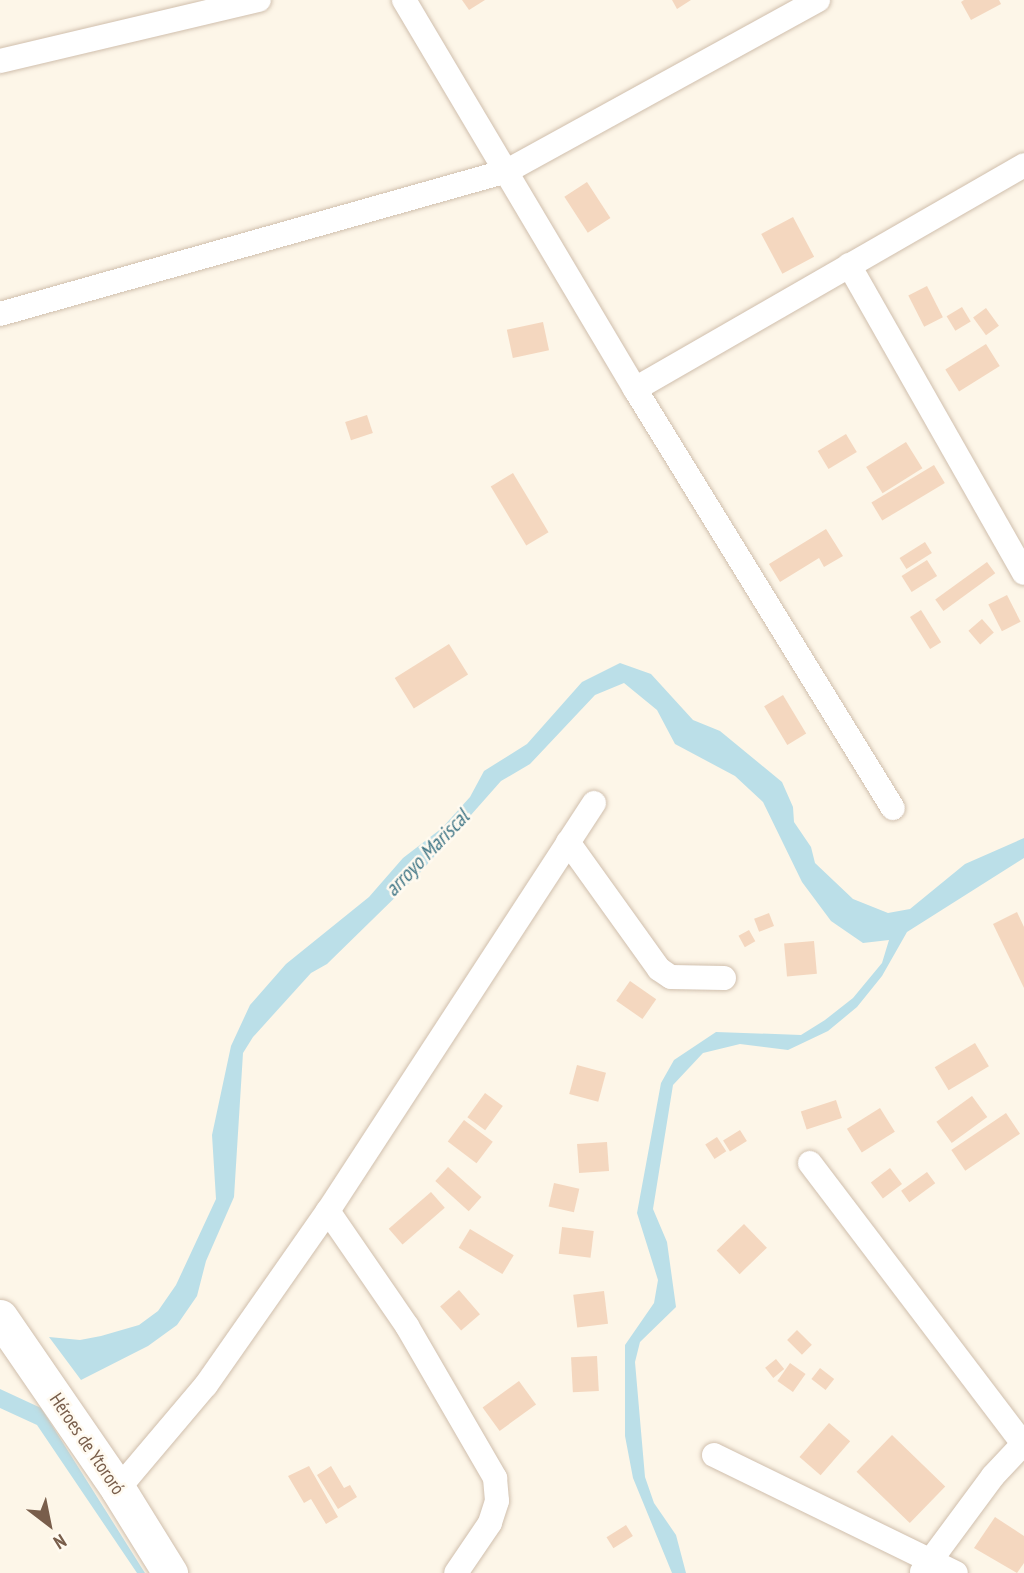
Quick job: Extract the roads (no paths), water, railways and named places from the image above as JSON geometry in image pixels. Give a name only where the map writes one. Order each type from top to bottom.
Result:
[{"type":"main road","name":"Héroes de Ytororó","points":[[0,1317],[118,1489],[170,1573]]},
{"type":"street","points":[[0,61],[258,0]]},
{"type":"street","points":[[404,0],[635,390],[893,808]]},
{"type":"street","points":[[0,314],[507,171],[818,0]]},
{"type":"street","points":[[635,390],[1024,165]]},
{"type":"street","points":[[849,265],[1024,573]]},
{"type":"street","points":[[118,1489],[206,1385],[328,1211],[594,803]]},
{"type":"street","points":[[568,842],[659,969],[671,977],[724,978]]},
{"type":"street","points":[[810,1163],[1023,1444],[993,1476],[927,1567]]},
{"type":"street","points":[[328,1211],[407,1326],[495,1478],[497,1501],[490,1523],[456,1573]]},
{"type":"street","points":[[714,1455],[927,1567],[956,1573]]},
{"type":"water","name":"arroyo Mariscal","points":[[620,663],[651,674],[693,720],[720,731],[782,782],[793,807],[794,822],[811,847],[815,863],[853,899],[888,913],[910,909],[965,864],[1024,838],[1024,858],[907,932],[882,976],[857,1007],[828,1031],[788,1050],[740,1044],[703,1053],[673,1085],[653,1209],[667,1242],[676,1307],[640,1342],[635,1362],[645,1477],[654,1503],[676,1535],[686,1573],[672,1573],[633,1478],[625,1436],[625,1345],[654,1303],[658,1280],[637,1213],[661,1083],[674,1060],[716,1032],[801,1035],[825,1020],[853,998],[882,963],[889,940],[863,943],[831,921],[802,882],[763,802],[735,776],[675,744],[657,710],[624,683],[595,695],[530,764],[501,781],[417,876],[327,964],[311,973],[253,1037],[243,1053],[234,1197],[206,1261],[197,1296],[177,1325],[148,1346],[81,1380],[49,1337],[80,1340],[101,1336],[139,1325],[158,1311],[176,1285],[216,1199],[212,1135],[231,1046],[250,1005],[286,964],[369,897],[403,858],[442,828],[470,797],[484,771],[527,744],[582,682]]},
{"type":"water","points":[[0,1389],[41,1408],[145,1573],[137,1573],[37,1425],[0,1408]]}]
